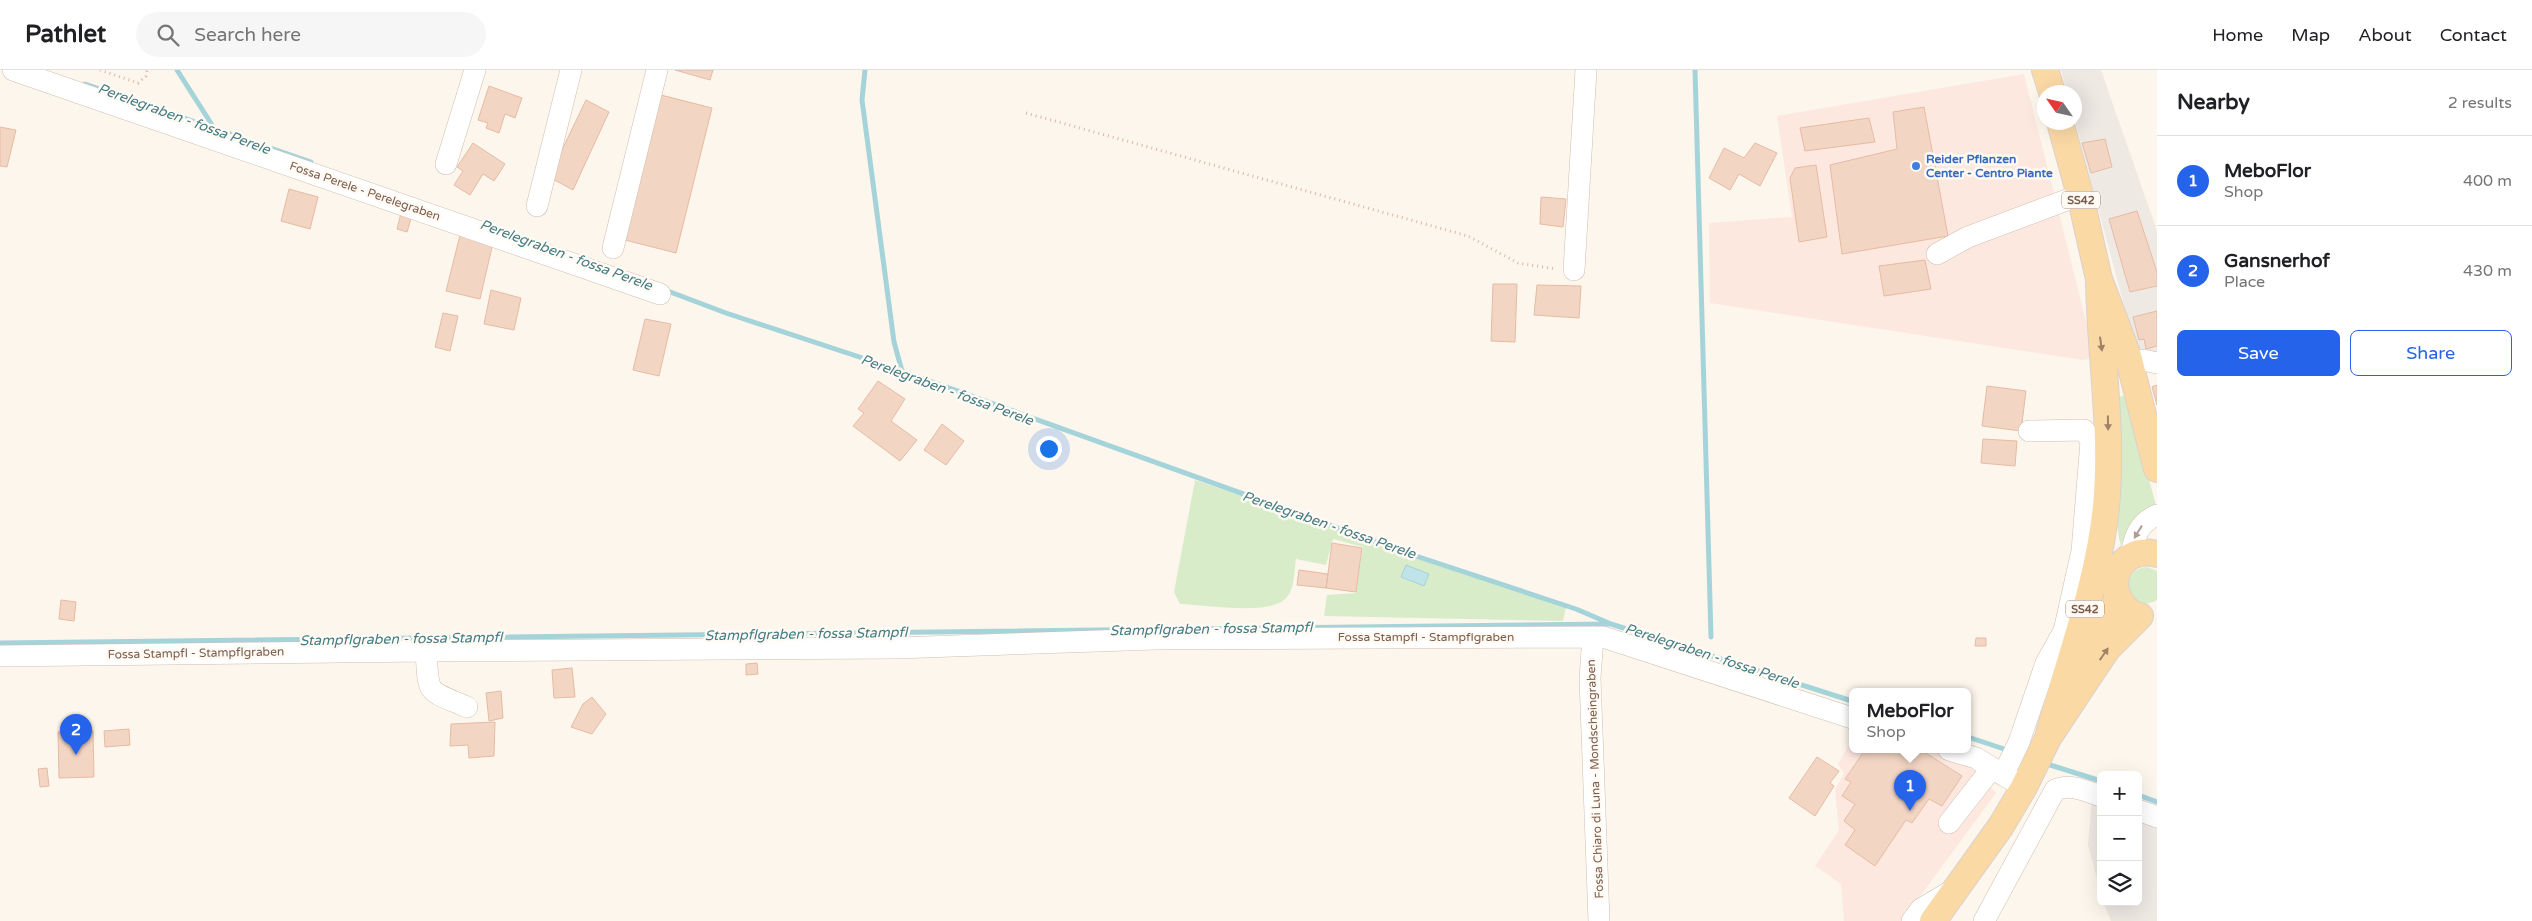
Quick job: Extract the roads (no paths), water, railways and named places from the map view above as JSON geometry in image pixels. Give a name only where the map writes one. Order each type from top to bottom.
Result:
[{"type":"main road","points":[[2045,70],[2050,85]]},
{"type":"main road","name":"SS42","points":[[2062,130],[2080,195],[2099,279],[2128,356],[2157,469]]},
{"type":"main road","name":"SS42","points":[[2041,736],[2080,633],[2098,554],[2107,497],[2108,405],[2100,334],[2099,279]]},
{"type":"main road","name":"SS42","points":[[2107,497],[2126,561],[2115,578],[2115,589],[2118,599],[2130,612],[2151,617]]},
{"type":"main road","points":[[2126,561],[2145,552],[2157,554]]},
{"type":"main road","name":"SS42","points":[[2041,736],[2061,708],[2084,653],[2118,599]]},
{"type":"main road","name":"SS42","points":[[1932,921],[1960,886],[2001,826],[2012,773],[2108,648],[2151,617]]},
{"type":"street","name":"Fossa Perele - Perelegraben","points":[[13,70],[660,294]]},
{"type":"street","points":[[446,164],[475,70]]},
{"type":"street","points":[[537,206],[571,70]]},
{"type":"street","points":[[613,248],[657,70]]},
{"type":"street","points":[[1574,270],[1586,70]]},
{"type":"street","points":[[1937,254],[1968,237],[2080,195]]},
{"type":"street","points":[[2029,432],[2084,430],[2091,441],[2082,551],[2064,631],[2046,663],[2041,736]]},
{"type":"street","points":[[2126,561],[2134,537],[2149,518],[2157,515]]},
{"type":"street","name":"Fossa Chiaro di Luna - Mondscheingraben","points":[[1592,637],[1590,678],[1599,921]]},
{"type":"street","name":"Fossa Stampfl - Stampflgraben","points":[[0,656],[426,650],[886,648],[1156,639],[1603,637],[1849,717]]},
{"type":"street","points":[[426,650],[428,686],[432,692],[467,707]]},
{"type":"street","points":[[1949,822],[2012,773],[1959,753]]},
{"type":"street","points":[[1984,921],[2055,790],[2062,787],[2077,788],[2097,795]]},
{"type":"street","points":[[2142,811],[2157,817]]},
{"type":"street","points":[[1912,921],[1921,909],[1960,886]]},
{"type":"water","points":[[1406,565],[1429,574],[1424,586],[1401,577]]},
{"type":"waterway","points":[[177,70],[214,128]]},
{"type":"waterway","points":[[865,70],[862,100],[894,342],[902,371]]},
{"type":"waterway","points":[[1695,70],[1711,637]]},
{"type":"waterway","name":"Perelegraben - fossa Perele","points":[[85,84],[311,162]]},
{"type":"waterway","name":"Perelegraben - fossa Perele","points":[[665,290],[726,313],[902,371],[1413,555],[1576,609],[1611,624],[1849,700]]},
{"type":"waterway","name":"Stampflgraben - fossa Stampfl","points":[[0,643],[1609,624]]},
{"type":"waterway","name":"Perelegraben - fossa Perele","points":[[1971,738],[2010,751]]},
{"type":"waterway","name":"Perelegraben - fossa Perele","points":[[2044,763],[2097,780]]},
{"type":"waterway","name":"Perelegraben - fossa Perele","points":[[2142,796],[2157,802]]},
{"type":"place","name":"Reider Pflanzen Center - Centro Piante","points":[[1916,166]]},
{"type":"place","name":"Gansnerhof","points":[[76,755]]},
{"type":"place","name":"MeboFlor","points":[[1910,811]]}]
